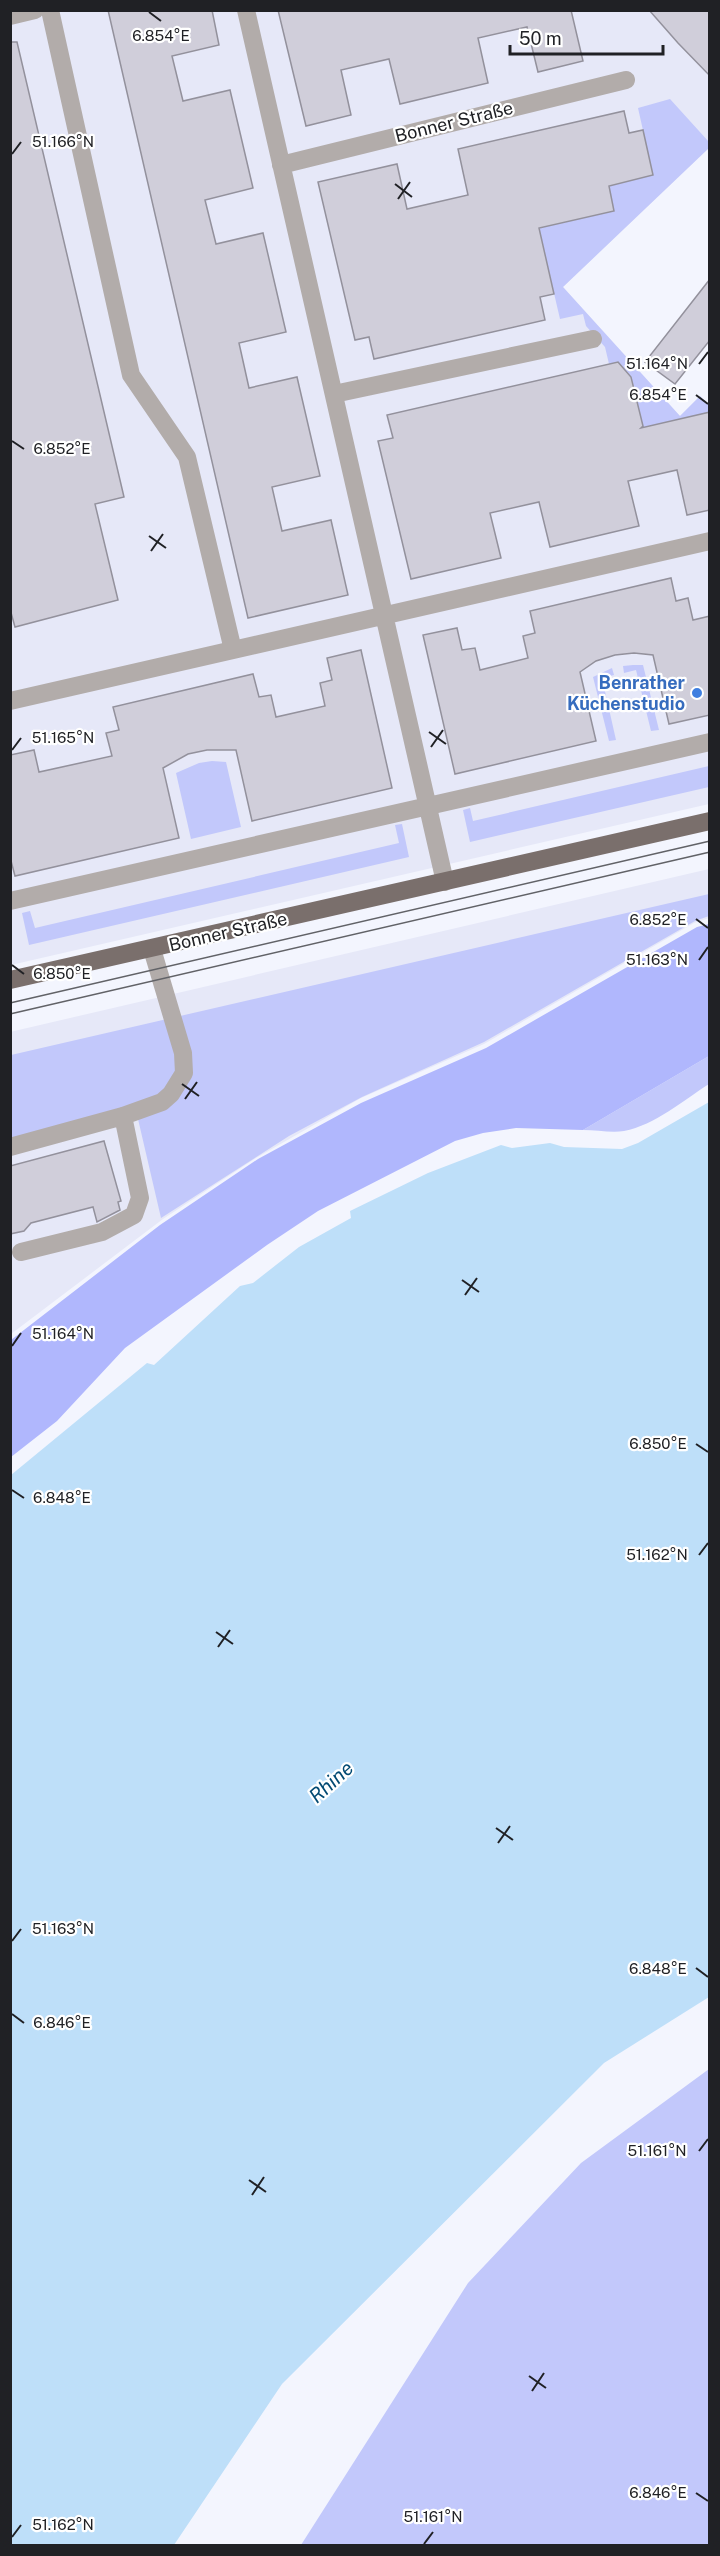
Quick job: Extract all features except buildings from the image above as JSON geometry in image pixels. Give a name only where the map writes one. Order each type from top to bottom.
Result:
[{"type":"main road","name":"Bonner Straße","points":[[10,980],[152,950],[710,821]]},
{"type":"lane","points":[[10,16],[35,10]]},
{"type":"lane","points":[[50,10],[131,375],[187,458],[233,650]]},
{"type":"lane","points":[[246,10],[446,882]]},
{"type":"lane","name":"Bonner Straße","points":[[281,165],[627,80]]},
{"type":"lane","points":[[334,394],[593,339]]},
{"type":"lane","points":[[10,702],[710,541]]},
{"type":"lane","points":[[10,901],[710,742]]},
{"type":"lane","points":[[10,1147],[123,1116],[162,1102],[171,1094],[184,1073],[183,1053],[152,950]]},
{"type":"lane","points":[[21,1252],[102,1232],[134,1215],[140,1198],[123,1116]]},
{"type":"shaded area","points":[[10,11],[709,11],[709,148],[563,287],[680,416],[700,396],[709,405],[709,804],[11,965]]},
{"type":"shaded area","points":[[670,99],[709,142],[709,148],[563,287],[680,416],[700,396],[709,405],[709,415],[643,428],[631,377],[618,362],[609,364],[605,347],[586,326],[583,314],[560,319],[543,246],[340,274],[614,211],[609,186],[653,175],[638,108]]},
{"type":"shaded area","points":[[643,665],[659,730],[651,731],[636,670],[624,673],[623,666]]},
{"type":"shaded area","points":[[612,668],[614,675],[602,678],[616,740],[609,741],[593,677]]},
{"type":"shaded area","points":[[226,762],[241,827],[191,839],[176,773],[199,763]]},
{"type":"shaded area","points":[[709,766],[709,787],[470,842],[463,810],[470,808],[473,821]]},
{"type":"shaded area","points":[[402,824],[409,857],[29,945],[22,913],[30,911],[35,928],[399,843],[395,825]]},
{"type":"shaded area","points":[[709,869],[709,918],[694,923],[484,1044],[361,1098],[256,1158],[163,1219],[11,1334],[10,1032]]},
{"type":"shaded area","points":[[709,894],[709,916],[695,921],[484,1042],[362,1097],[289,1136],[161,1218],[138,1119],[188,1075],[192,1058],[181,1033],[180,1068],[158,1098],[11,1140],[11,1055]]},
{"type":"shaded area","points":[[709,924],[709,1056],[583,1130],[516,1128],[483,1133],[455,1141],[318,1211],[125,1348],[57,1421],[11,1457],[11,1340],[160,1225],[258,1159],[361,1103],[486,1048],[697,927]]},
{"type":"shaded area","points":[[709,1056],[709,1084],[658,1118],[624,1131],[583,1130]]},
{"type":"shaded area","points":[[709,2069],[709,2545],[301,2545],[468,2283],[581,2163]]},
{"type":"water","name":"Rhine","points":[[709,1102],[709,1997],[604,2063],[282,2384],[174,2545],[11,2545],[11,1475],[147,1363],[154,1365],[240,1286],[253,1283],[299,1247],[351,1218],[350,1211],[428,1173],[501,1145],[512,1148],[550,1143],[564,1147],[622,1149],[638,1143]]},
{"type":"tram line","points":[[10,1003],[710,841]]},
{"type":"tram line","points":[[10,1014],[710,852]]},
{"type":"place","name":"Benrather Küchenstudio","points":[[697,693]]}]
